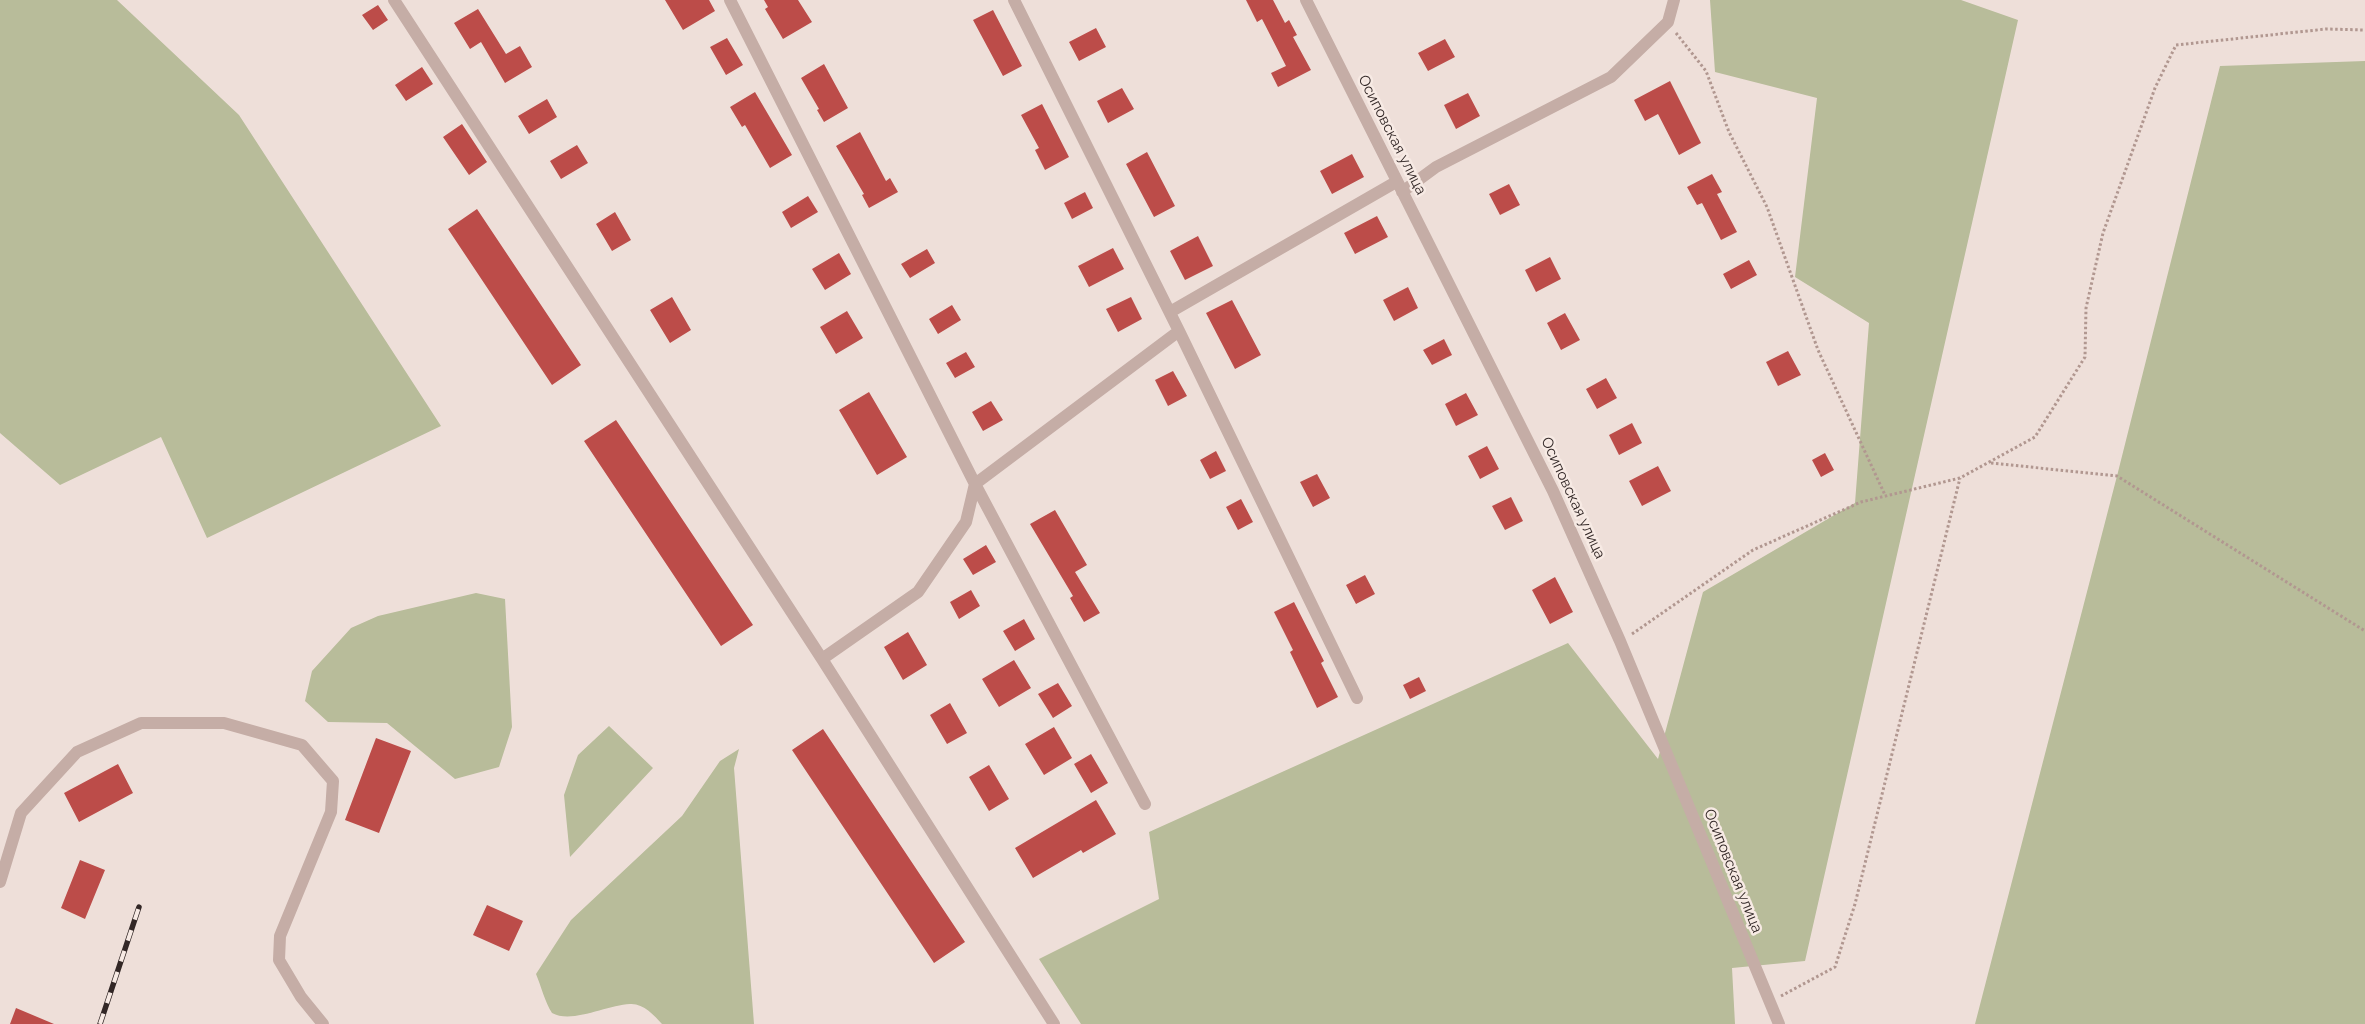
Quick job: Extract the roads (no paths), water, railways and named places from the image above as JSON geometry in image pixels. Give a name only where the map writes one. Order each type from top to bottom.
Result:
[{"type":"street","points":[[394,0],[822,659],[1054,1024]]},
{"type":"street","points":[[730,0],[976,484],[1145,804]]},
{"type":"street","points":[[1014,0],[1180,330],[1357,698]]},
{"type":"street","name":"Осиповская улица","points":[[1306,0],[1553,491],[1620,641],[1779,1024]]},
{"type":"street","points":[[1170,312],[1436,167],[1611,77],[1668,22],[1674,0]]},
{"type":"street","points":[[822,659],[918,592],[966,522],[976,484],[1180,330]]},
{"type":"street","points":[[0,882],[20,813],[77,752],[141,723],[224,723],[302,745],[333,781],[331,812],[280,936],[279,960],[301,998],[323,1024]]},
{"type":"railway","points":[[100,1024],[139,907]]}]
